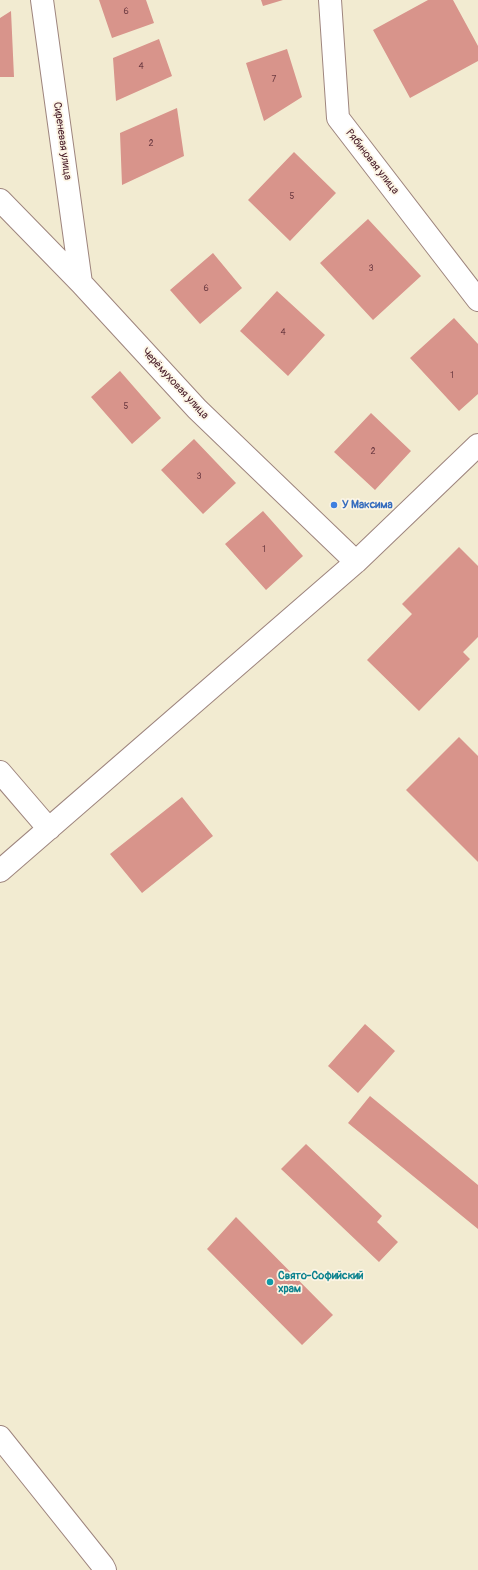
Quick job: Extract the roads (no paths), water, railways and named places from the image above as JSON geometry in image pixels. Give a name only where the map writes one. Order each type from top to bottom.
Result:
[{"type":"street","name":"Сиреневая улица","points":[[42,0],[81,283]]},
{"type":"street","name":"Рябиновая улица","points":[[330,0],[338,118],[478,300]]},
{"type":"street","name":"Черёмуховая улица","points":[[0,200],[81,283],[197,409],[356,562]]},
{"type":"street","points":[[0,872],[356,562],[478,445]]},
{"type":"street","points":[[0,772],[49,829]]},
{"type":"street","points":[[0,1437],[105,1570]]},
{"type":"place","name":"У Максима","points":[[334,505]]},
{"type":"place","name":"Свято-Софийский храм","points":[[270,1282]]}]
